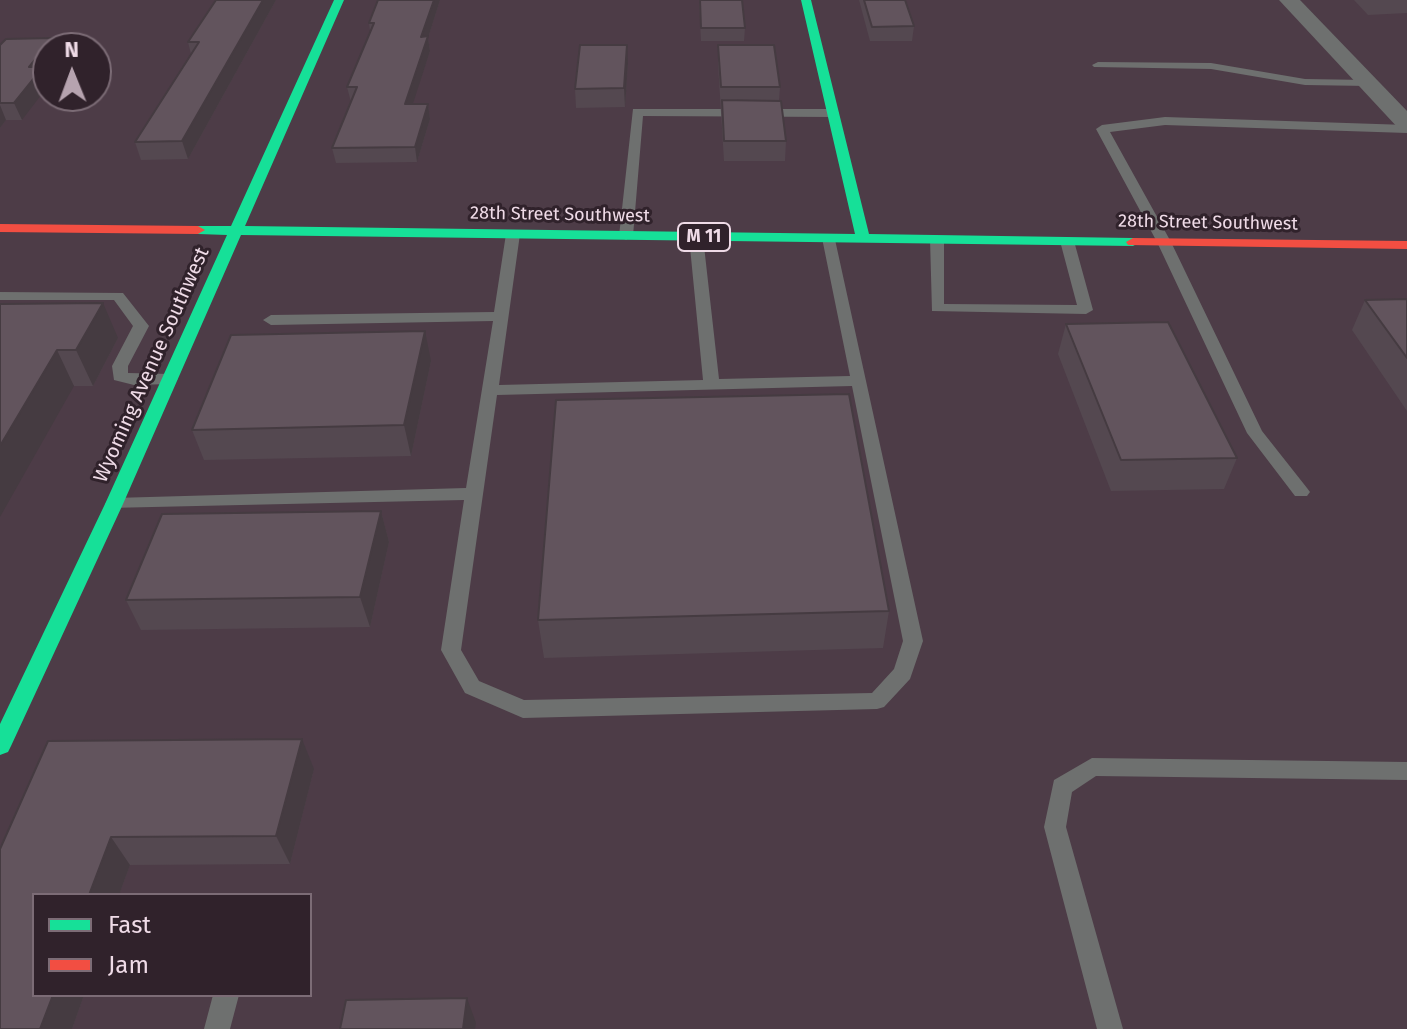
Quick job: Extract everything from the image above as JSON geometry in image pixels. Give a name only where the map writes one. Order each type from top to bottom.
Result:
[{"type":"street","name":"Wyoming Avenue Southwest","points":[[0,746],[114,504],[339,0]]},
{"type":"street","points":[[806,0],[863,238]]},
{"type":"street","points":[[1289,0],[1407,127]]},
{"type":"street","name":"28th Street Southwest","points":[[0,228],[1407,245]]},
{"type":"lane","points":[[1098,65],[1211,66],[1305,82],[1368,83]]},
{"type":"lane","points":[[626,236],[637,112],[833,113]]},
{"type":"lane","points":[[1301,492],[1255,433],[1164,242],[1102,129],[1165,121],[1407,127]]},
{"type":"lane","points":[[513,234],[451,650],[472,687],[523,709],[877,701],[903,673],[913,641],[829,238]]},
{"type":"lane","points":[[696,237],[712,385]]},
{"type":"lane","points":[[937,239],[937,308],[1086,310],[1067,241]]},
{"type":"lane","points":[[0,296],[118,296],[141,326],[120,366],[120,376],[134,380],[170,379]]},
{"type":"lane","points":[[271,320],[501,316]]},
{"type":"lane","points":[[490,390],[859,381]]},
{"type":"lane","points":[[114,504],[475,494]]},
{"type":"lane","points":[[1110,1029],[1055,827],[1062,787],[1092,767],[1407,771]]},
{"type":"lane","points":[[217,1029],[225,997]]},
{"type":"building","points":[[216,0],[263,0],[182,141],[135,142],[199,42],[188,42]]},
{"type":"building","points":[[378,0],[434,0],[421,37],[428,36],[405,104],[428,104],[415,147],[332,148],[357,87],[347,87],[374,23],[369,23]]},
{"type":"building","points":[[700,0],[742,0],[745,28],[701,28]]},
{"type":"building","points":[[864,0],[905,0],[914,26],[872,27]]},
{"type":"building","points":[[32,38],[32,63],[29,67],[32,67],[32,81],[14,103],[0,103],[0,45],[6,39]]},
{"type":"building","points":[[580,45],[627,45],[624,88],[575,89]]},
{"type":"building","points":[[718,45],[774,45],[780,87],[721,87]]},
{"type":"building","points":[[722,100],[781,101],[786,141],[724,141]]},
{"type":"building","points":[[1407,299],[1407,358],[1365,300]]},
{"type":"building","points":[[103,303],[76,350],[57,350],[0,446],[0,304]]},
{"type":"building","points":[[1168,322],[1237,458],[1121,460],[1066,324]]},
{"type":"building","points":[[425,331],[404,425],[192,430],[231,335]]},
{"type":"building","points":[[849,394],[889,611],[538,620],[556,400]]},
{"type":"building","points":[[381,511],[360,597],[126,600],[162,514]]},
{"type":"building","points":[[302,739],[276,836],[111,837],[90,893],[32,893],[32,997],[52,997],[40,1029],[0,1029],[0,849],[48,741]]},
{"type":"building","points":[[467,998],[463,1029],[340,1029],[346,1000]]},
{"type":"traffic: fast","points":[[0,746],[114,504],[339,0]]},
{"type":"traffic: fast","points":[[806,0],[863,238]]},
{"type":"traffic: fast","points":[[198,230],[1133,242]]},
{"type":"traffic: jam","points":[[0,228],[198,230]]},
{"type":"traffic: jam","points":[[1133,242],[1407,245]]}]
